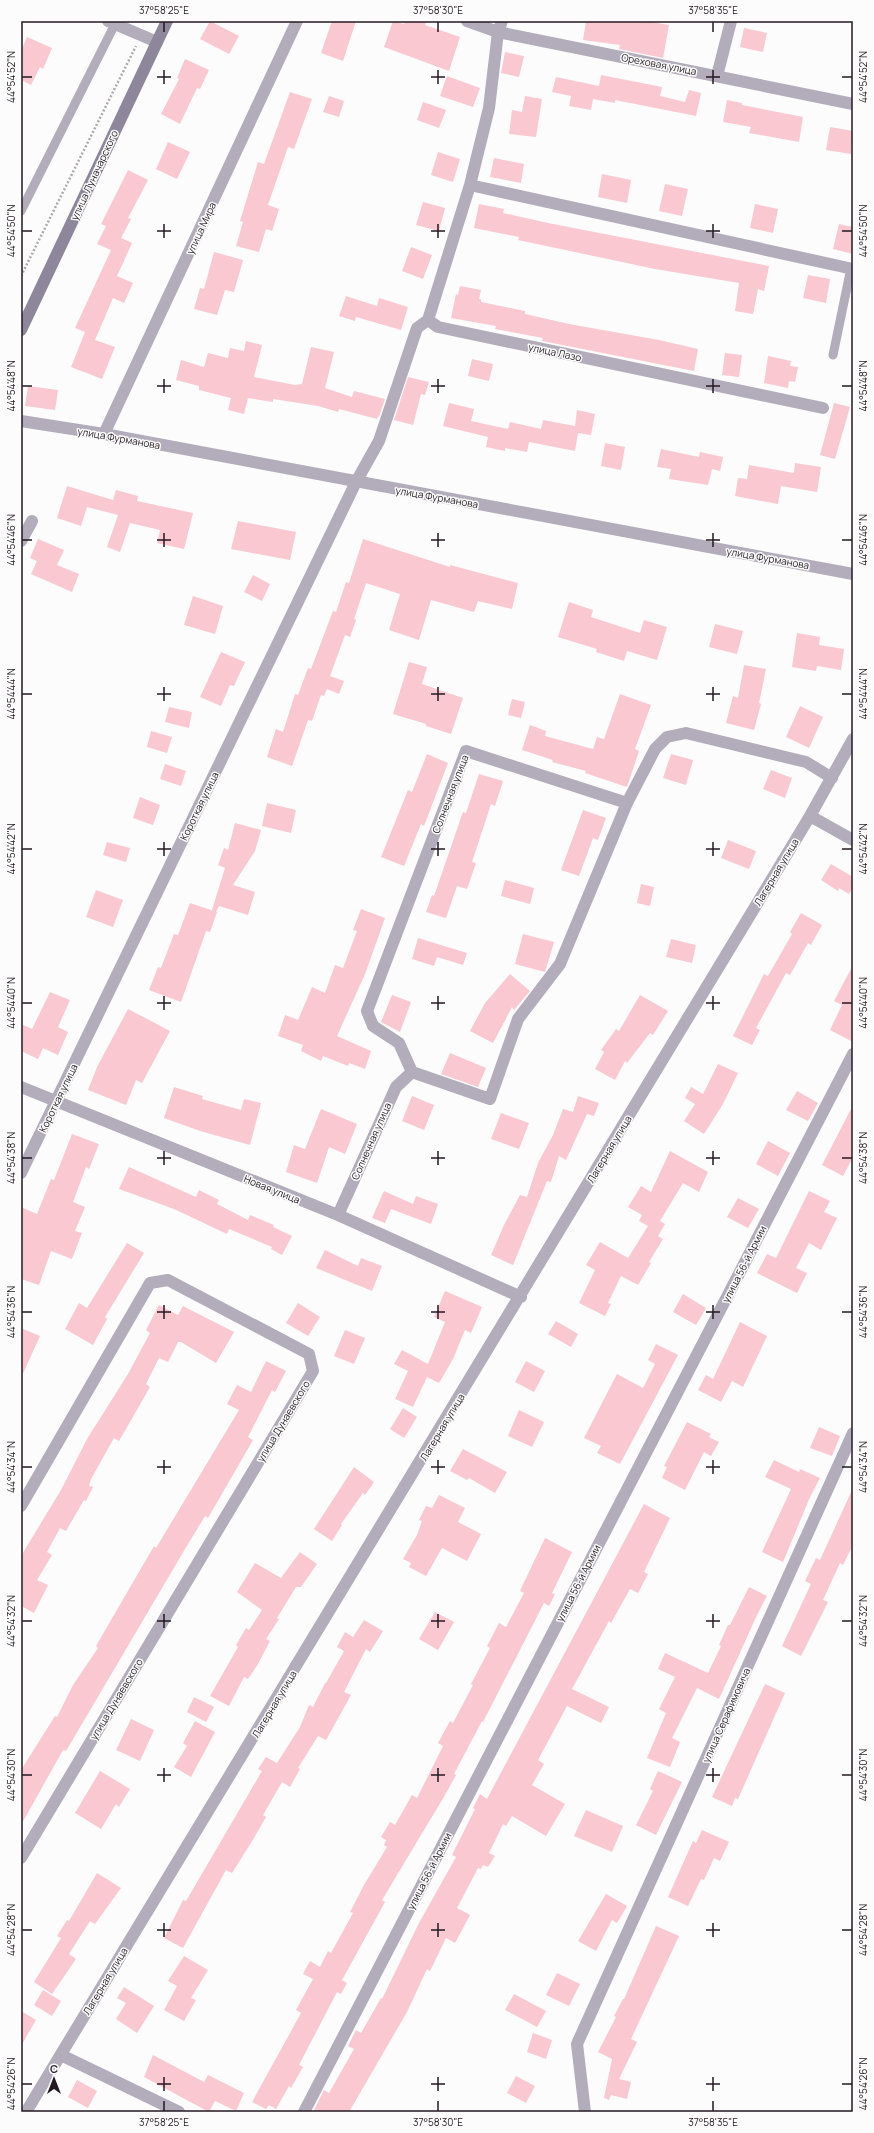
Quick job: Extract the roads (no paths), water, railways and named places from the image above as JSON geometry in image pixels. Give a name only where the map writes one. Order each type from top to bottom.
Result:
[{"type":"main road","name":"улица Луначарского","points":[[21,330],[168,21]]},
{"type":"street","name":"улица Мира","points":[[104,434],[297,21]]},
{"type":"street","name":"Ореховая улица","points":[[467,21],[500,26],[717,76],[853,104]]},
{"type":"street","points":[[717,76],[731,21]]},
{"type":"street","points":[[112,23],[157,42]]},
{"type":"street","points":[[428,320],[470,185],[489,108],[500,26]]},
{"type":"street","points":[[470,185],[852,269]]},
{"type":"street","name":"улица Лазо","points":[[428,320],[438,327],[823,408]]},
{"type":"street","name":"Короткая улица","points":[[21,1174],[356,482],[379,441],[416,328],[428,320]]},
{"type":"street","name":"улица Фурманова","points":[[21,421],[104,434],[853,574]]},
{"type":"street","points":[[21,541],[32,521]]},
{"type":"street","points":[[412,1072],[490,1099],[518,1019],[560,964],[627,803],[654,750],[667,737],[686,733],[806,762],[832,778]]},
{"type":"street","name":"Лагерная улица","points":[[26,2112],[521,1296],[810,816],[853,739]]},
{"type":"street","name":"Солнечная улица","points":[[338,1215],[396,1088],[412,1072],[399,1043],[373,1026],[366,1010],[466,751],[627,803]]},
{"type":"street","points":[[810,816],[853,840]]},
{"type":"street","name":"улица 56-й Армии","points":[[304,2112],[853,1054]]},
{"type":"street","name":"Новая улица","points":[[21,1087],[338,1215],[521,1296]]},
{"type":"street","name":"улица Дунаевского","points":[[21,1506],[150,1284],[168,1280],[310,1354],[313,1371],[21,1858]]},
{"type":"street","name":"улица Серафимовича","points":[[585,2112],[577,2044],[853,1433]]},
{"type":"street","points":[[61,2055],[179,2112]]},
{"type":"lane","points":[[21,211],[112,23]]},
{"type":"lane","points":[[834,355],[852,269]]}]
